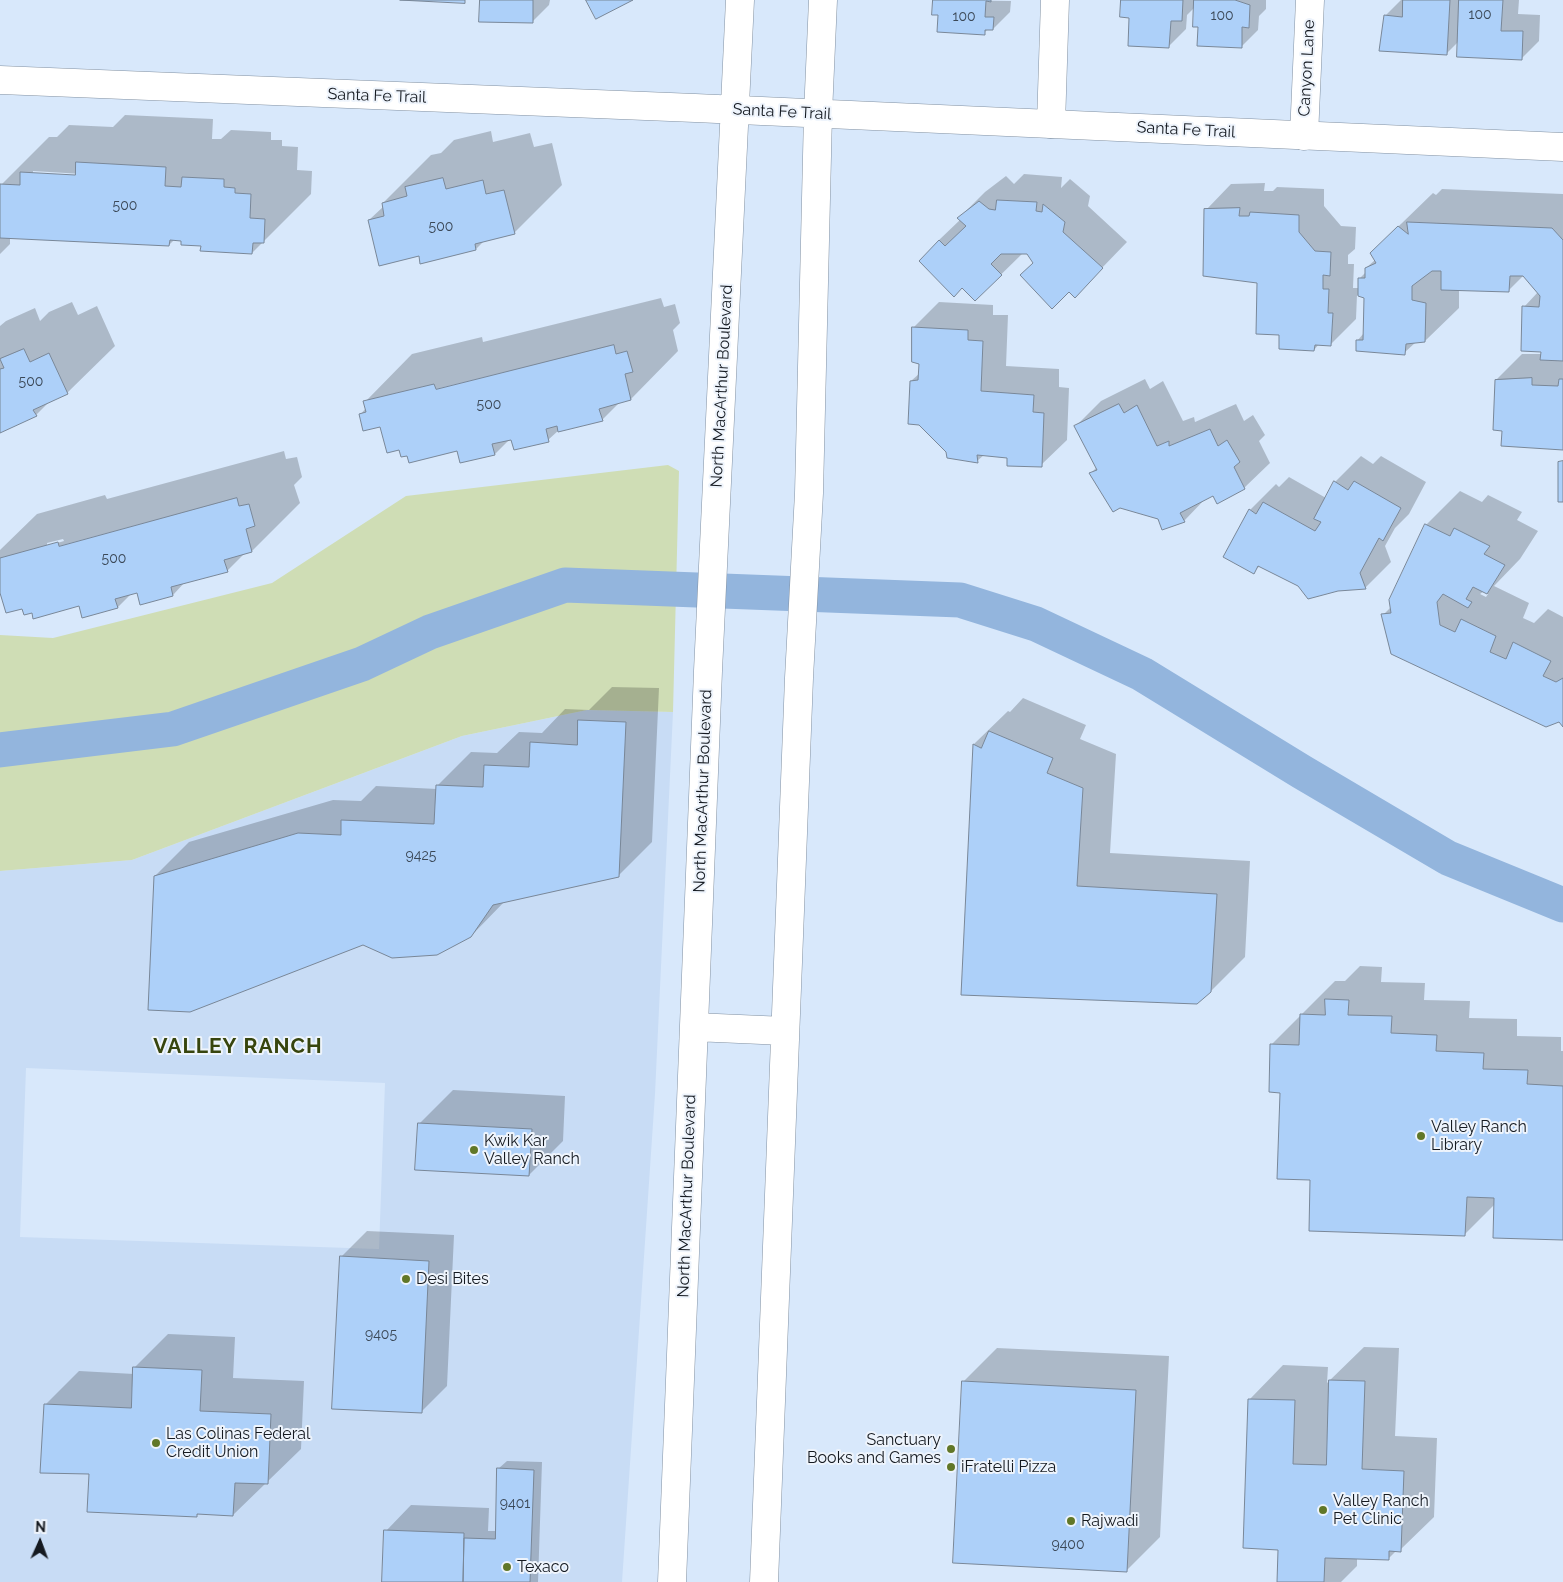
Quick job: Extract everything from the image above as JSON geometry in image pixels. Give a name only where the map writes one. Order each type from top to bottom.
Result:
[{"type":"main road","name":"North MacArthur Boulevard","points":[[672,1582],[708,671],[740,0]]},
{"type":"main road","points":[[764,1582],[799,678],[809,493],[818,114],[824,0]]},
{"type":"main road","points":[[1051,124],[1055,0]]},
{"type":"main road","name":"Canyon Lane","points":[[1304,136],[1310,0]]},
{"type":"main road","name":"Santa Fe Trail","points":[[0,80],[735,110],[1563,147]]},
{"type":"main road","points":[[694,1027],[785,1031]]},
{"type":"shaded area","points":[[587,710],[673,712],[655,1094],[622,1582],[0,1582],[0,871],[132,860],[462,736]],"holes":[[[26,1068],[385,1083],[379,1249],[20,1237]]]},
{"type":"green space","points":[[668,465],[679,471],[673,712],[587,710],[462,736],[132,860],[0,871],[0,635],[53,638],[272,583],[406,496]]},
{"type":"building","points":[[400,0],[465,0],[465,3]]},
{"type":"building","points":[[480,0],[533,0],[533,23],[479,22]]},
{"type":"building","points":[[586,0],[633,0],[596,19]]},
{"type":"building","points":[[933,0],[991,0],[991,2],[986,1],[985,17],[994,17],[993,30],[985,30],[985,35],[937,32],[938,15],[932,15]]},
{"type":"building","points":[[1121,0],[1183,0],[1182,21],[1171,21],[1169,48],[1128,46],[1129,18],[1120,17]]},
{"type":"building","points":[[1194,0],[1235,0],[1250,5],[1249,28],[1242,27],[1242,48],[1197,46],[1198,27],[1193,27]]},
{"type":"building","points":[[1403,0],[1450,0],[1447,55],[1379,51],[1384,15],[1402,17]]},
{"type":"building","points":[[1459,0],[1503,0],[1501,31],[1523,31],[1522,60],[1457,57]]},
{"type":"building","points":[[76,162],[166,167],[165,186],[181,187],[182,177],[224,179],[224,187],[235,188],[235,193],[251,194],[250,218],[265,219],[264,243],[253,243],[252,254],[200,251],[201,246],[181,245],[181,241],[170,240],[169,246],[0,238],[0,184],[20,185],[20,172],[75,175]]},
{"type":"building","points":[[443,178],[446,189],[483,180],[486,194],[504,190],[515,234],[475,244],[476,250],[420,264],[419,256],[379,266],[368,220],[384,216],[382,203],[407,196],[405,187]]},
{"type":"building","points":[[997,200],[1037,202],[1036,211],[1042,212],[1043,204],[1065,222],[1063,232],[1103,268],[1075,298],[1069,292],[1052,309],[1020,275],[1033,263],[1027,254],[1001,254],[991,264],[1002,275],[975,301],[962,288],[954,297],[919,261],[939,240],[945,246],[966,226],[957,218],[979,201],[989,209],[995,210]]},
{"type":"building","points":[[1240,208],[1239,216],[1249,216],[1250,212],[1299,215],[1299,232],[1315,251],[1331,252],[1330,276],[1323,275],[1323,289],[1329,289],[1328,313],[1333,313],[1331,346],[1315,345],[1314,351],[1279,349],[1279,335],[1256,334],[1257,283],[1203,276],[1204,209]]},
{"type":"building","points":[[1407,222],[1552,228],[1563,240],[1563,361],[1540,360],[1541,352],[1521,351],[1522,306],[1539,307],[1540,296],[1523,276],[1510,276],[1509,292],[1441,290],[1441,271],[1432,271],[1412,286],[1412,300],[1426,303],[1425,342],[1406,344],[1405,355],[1356,351],[1356,340],[1363,340],[1364,298],[1358,296],[1358,278],[1365,278],[1365,268],[1376,263],[1370,253],[1398,226],[1408,234]]},
{"type":"building","points":[[912,327],[968,330],[968,340],[983,341],[981,391],[1034,395],[1033,412],[1044,413],[1042,467],[1007,466],[1007,458],[977,455],[978,463],[947,458],[946,452],[919,425],[908,424],[910,381],[918,380],[919,364],[912,362]]},
{"type":"building","points":[[614,345],[616,354],[627,351],[633,372],[625,374],[631,400],[599,409],[603,421],[558,432],[557,426],[546,429],[549,442],[514,450],[511,440],[492,444],[495,455],[460,463],[457,451],[409,463],[407,456],[401,457],[399,450],[387,453],[380,427],[363,431],[359,414],[366,412],[363,401],[434,384],[436,389]]},
{"type":"building","points":[[24,349],[30,362],[49,353],[68,394],[33,410],[37,416],[0,433],[0,369],[4,368],[0,359]]},
{"type":"building","points":[[1532,378],[1532,385],[1558,386],[1559,379],[1563,379],[1563,450],[1501,446],[1502,431],[1493,430],[1495,380]]},
{"type":"building","points":[[1119,404],[1124,413],[1137,405],[1157,446],[1169,441],[1169,446],[1210,429],[1218,446],[1227,440],[1240,462],[1234,467],[1245,489],[1217,504],[1213,496],[1180,513],[1185,522],[1162,530],[1158,519],[1120,508],[1113,512],[1089,473],[1097,470],[1074,426]]},
{"type":"building","points":[[1563,461],[1563,502],[1558,502],[1558,462]]},
{"type":"building","points":[[1334,481],[1348,490],[1354,481],[1401,508],[1383,541],[1379,538],[1360,573],[1366,589],[1338,591],[1308,599],[1298,586],[1258,566],[1254,574],[1223,557],[1249,509],[1256,514],[1263,502],[1315,531],[1321,522],[1314,519]]},
{"type":"building","points":[[237,498],[239,506],[249,504],[255,526],[246,529],[252,552],[224,560],[228,572],[171,587],[173,596],[140,605],[137,593],[115,599],[118,608],[82,618],[79,606],[33,619],[32,613],[24,615],[22,609],[6,613],[0,593],[0,558],[58,542],[59,546]]},
{"type":"building","points":[[1425,524],[1450,536],[1454,528],[1490,546],[1484,554],[1505,565],[1487,594],[1473,587],[1466,599],[1472,602],[1468,608],[1443,594],[1437,602],[1440,625],[1455,632],[1461,619],[1496,636],[1490,652],[1506,659],[1513,642],[1551,661],[1543,676],[1556,682],[1563,678],[1563,727],[1559,722],[1546,727],[1391,654],[1381,614],[1391,613],[1389,600]]},
{"type":"building","points":[[578,720],[626,722],[619,877],[493,905],[471,937],[437,955],[392,958],[363,945],[190,1012],[148,1010],[154,876],[298,833],[341,835],[341,820],[434,824],[436,785],[483,787],[484,765],[529,767],[530,742],[577,745]]},
{"type":"building","points":[[989,731],[1053,758],[1047,773],[1083,788],[1077,886],[1217,894],[1211,992],[1197,1004],[961,995],[973,744],[981,748]]},
{"type":"building","name":"Valley Ranch Library","points":[[1325,999],[1349,1000],[1348,1015],[1392,1016],[1391,1033],[1437,1035],[1436,1051],[1484,1053],[1483,1069],[1528,1070],[1527,1084],[1563,1086],[1563,1240],[1493,1238],[1494,1198],[1467,1197],[1465,1236],[1309,1231],[1310,1180],[1277,1179],[1280,1093],[1269,1092],[1270,1044],[1299,1045],[1300,1014],[1325,1015]]},
{"type":"building","name":"Kwik Kar Valley Ranch","points":[[418,1123],[532,1129],[529,1176],[415,1170]]},
{"type":"building","points":[[340,1256],[429,1261],[422,1413],[332,1409]]},
{"type":"building","name":"Las Colinas Federal Credit Union","points":[[133,1367],[202,1370],[200,1411],[271,1414],[268,1484],[235,1483],[233,1516],[197,1514],[197,1517],[87,1512],[89,1474],[40,1473],[44,1404],[131,1408]]},
{"type":"building","name":"Valley Ranch Pet Clinic","points":[[1329,1380],[1365,1381],[1362,1469],[1404,1471],[1401,1552],[1389,1551],[1389,1560],[1325,1558],[1324,1582],[1277,1582],[1278,1550],[1243,1548],[1248,1399],[1295,1400],[1293,1464],[1326,1465]]},
{"type":"building","points":[[962,1381],[1136,1390],[1127,1572],[953,1563]]},
{"type":"building","points":[[497,1468],[534,1470],[530,1582],[463,1582],[464,1538],[495,1539]]},
{"type":"building","points":[[384,1530],[464,1533],[463,1582],[382,1582]]},
{"type":"waterway","points":[[0,750],[173,729],[362,664],[430,632],[565,585],[960,600],[1036,624],[1142,674],[1302,772],[1448,858],[1563,905]]},
{"type":"place","name":"Valley Ranch Library","points":[[1421,1136]]},
{"type":"place","name":"Kwik Kar Valley Ranch","points":[[474,1150]]},
{"type":"place","name":"Desi Bites","points":[[406,1279]]},
{"type":"place","name":"Las Colinas Federal Credit Union","points":[[156,1443]]},
{"type":"place","name":"Sanctuary Books and Games","points":[[951,1449]]},
{"type":"place","name":"iFratelli Pizza","points":[[951,1467]]},
{"type":"place","name":"Valley Ranch Pet Clinic","points":[[1323,1510]]},
{"type":"place","name":"Rajwadi","points":[[1071,1521]]},
{"type":"place","name":"Texaco","points":[[507,1567]]},
{"type":"district","name":"VALLEY RANCH","points":[[238,1047]]}]
